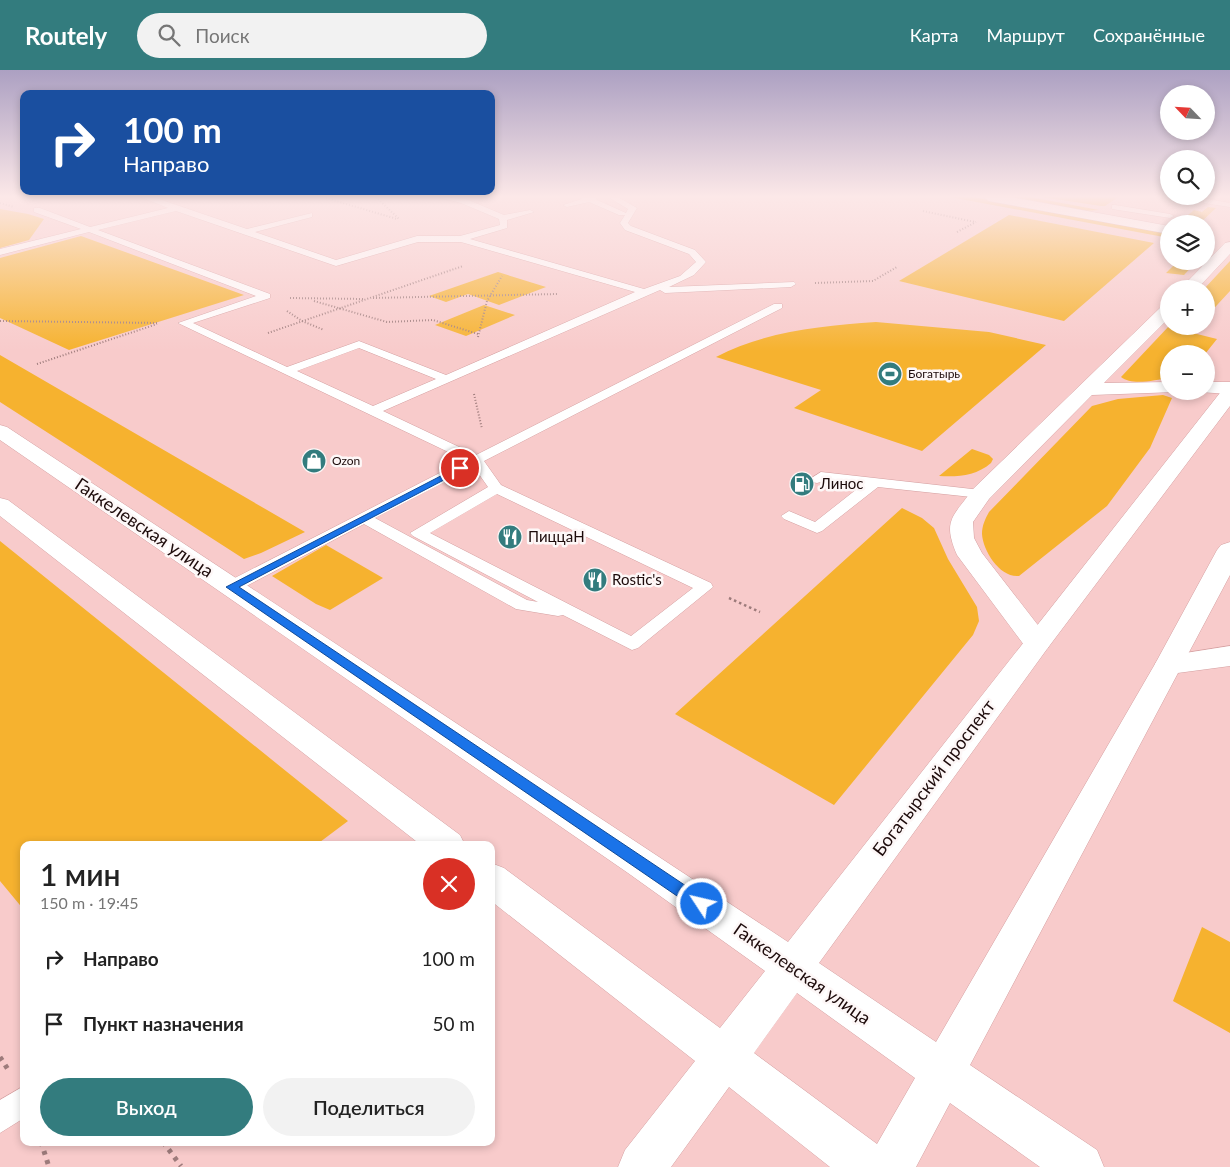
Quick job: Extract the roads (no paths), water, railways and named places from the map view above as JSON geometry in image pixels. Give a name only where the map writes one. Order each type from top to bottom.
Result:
[{"type":"main road","points":[[1197,280],[1228,248]]},
{"type":"main road","points":[[1037,642],[970,555],[962,538],[962,522],[981,494],[1160,317]]},
{"type":"main road","points":[[1089,389],[1160,388]]},
{"type":"main road","points":[[1215,388],[1230,388]]},
{"type":"main road","name":"Богатырский проспект","points":[[642,1167],[1037,642],[1230,393]]},
{"type":"main road","name":"Гаккелевская улица","points":[[0,431],[649,868],[1080,1167]]},
{"type":"main road","points":[[0,505],[441,841]]},
{"type":"main road","points":[[890,1167],[1170,664],[1230,550]]},
{"type":"main road","points":[[1170,664],[1230,656]]},
{"type":"main road","points":[[495,882],[868,1167]]},
{"type":"lane","points":[[0,252],[15,248]]},
{"type":"lane","points":[[140,248],[266,296],[183,323],[476,460],[496,488],[705,587],[632,644],[418,532],[496,488]]},
{"type":"lane","points":[[293,248],[336,263],[386,248]]},
{"type":"lane","points":[[491,248],[644,292],[791,284]]},
{"type":"lane","points":[[373,411],[644,292],[683,278],[697,270],[701,262],[692,252],[682,248]]},
{"type":"lane","points":[[232,587],[778,306]]},
{"type":"lane","points":[[287,371],[359,344],[446,379]]},
{"type":"lane","points":[[817,478],[821,476],[981,494]]},
{"type":"lane","points":[[789,516],[817,528],[874,483]]},
{"type":"lane","points":[[364,518],[522,605],[576,614]]},
{"type":"lane","points":[[0,1118],[20,1103]]},
{"type":"place","name":"Богатырь","points":[[890,374]]},
{"type":"place","name":"Ozon","points":[[314,461]]},
{"type":"place","name":"Линос","points":[[802,484]]},
{"type":"place","name":"ПиццаН","points":[[510,537]]},
{"type":"place","name":"Rostic's","points":[[595,580]]}]
